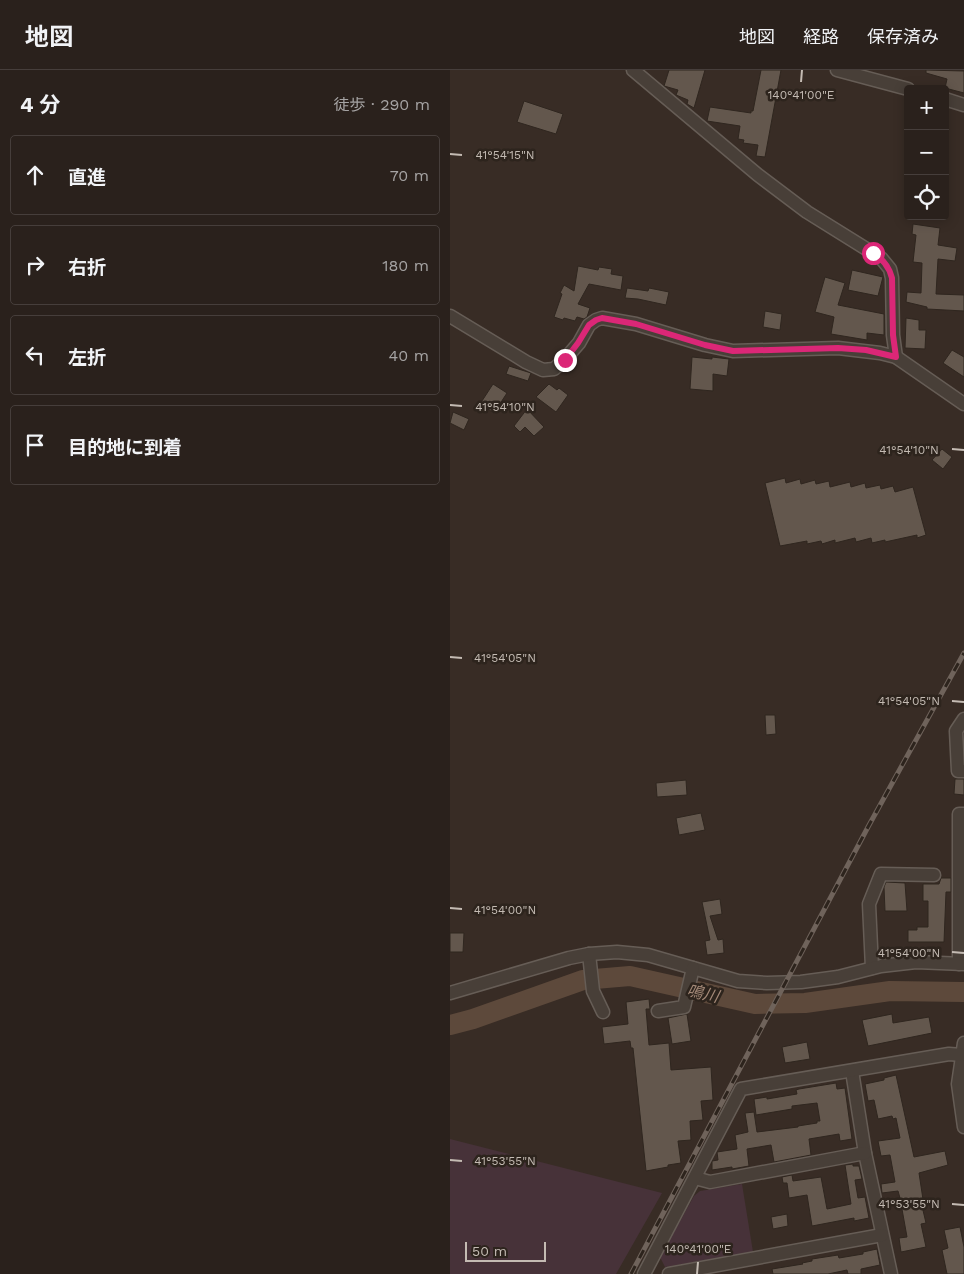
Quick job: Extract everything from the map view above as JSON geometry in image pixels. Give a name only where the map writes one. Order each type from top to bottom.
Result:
[{"type":"street","points":[[633,70],[758,175],[807,212],[881,258],[890,270],[892,278],[893,335],[896,357]]},
{"type":"street","points":[[837,70],[904,88]]},
{"type":"street","points":[[949,100],[964,105]]},
{"type":"street","points":[[450,316],[531,365],[543,370],[554,369],[565,360],[589,325],[602,318],[636,324],[705,345],[733,351],[838,348],[866,350],[896,357],[964,404]]},
{"type":"street","points":[[964,719],[956,731],[958,771],[964,771]]},
{"type":"street","points":[[450,993],[569,958],[617,952],[648,955],[738,980],[766,983],[810,981],[838,977],[872,968],[916,962],[962,964],[959,814],[964,814]]},
{"type":"street","points":[[872,968],[869,904],[880,874],[934,875]]},
{"type":"street","points":[[589,954],[594,990],[602,1012]]},
{"type":"street","points":[[658,1011],[684,1007],[693,968]]},
{"type":"street","points":[[649,1273],[695,1178],[741,1090],[949,1054],[963,1049],[958,1084],[964,1127]]},
{"type":"street","points":[[852,1071],[865,1153],[891,1274]]},
{"type":"street","points":[[695,1178],[710,1182],[865,1153]]},
{"type":"street","points":[[669,1274],[882,1235]]},
{"type":"shaded area","points":[[450,1139],[662,1193],[616,1274],[450,1274]]},
{"type":"shaded area","points":[[742,1184],[753,1252],[665,1267],[660,1257],[694,1196],[700,1191]]},
{"type":"building","points":[[669,70],[705,70],[694,108],[687,104],[688,100],[676,95],[678,90],[664,86]]},
{"type":"building","points":[[761,70],[781,70],[765,157],[756,156],[758,145],[743,143],[744,140],[738,139],[740,126],[707,121],[710,107],[751,113]]},
{"type":"building","points":[[926,70],[964,71],[964,93],[949,89],[949,85],[946,85],[947,79],[926,73]]},
{"type":"building","points":[[524,101],[563,114],[556,134],[517,122]]},
{"type":"building","points":[[913,224],[940,228],[938,245],[957,248],[955,261],[938,259],[936,294],[964,295],[964,311],[927,309],[927,307],[906,302],[907,292],[921,293],[922,263],[913,262],[916,235],[912,234]]},
{"type":"building","points":[[578,266],[598,270],[599,267],[612,269],[611,274],[623,276],[621,290],[589,284],[578,304],[590,308],[587,317],[584,319],[577,317],[575,321],[554,317],[564,285],[574,291]]},
{"type":"building","points":[[852,270],[883,277],[878,296],[848,290]]},
{"type":"building","points":[[825,277],[845,283],[838,305],[884,314],[884,335],[867,333],[867,340],[831,334],[834,317],[815,312]]},
{"type":"building","points":[[627,288],[648,291],[649,288],[669,292],[666,305],[625,298]]},
{"type":"building","points":[[765,311],[782,314],[780,330],[763,327]]},
{"type":"building","points":[[906,318],[919,320],[919,330],[926,330],[925,349],[905,348]]},
{"type":"building","points":[[952,350],[964,357],[964,377],[943,363]]},
{"type":"building","points":[[692,357],[729,359],[727,376],[713,374],[713,391],[690,389]]},
{"type":"building","points":[[509,366],[531,373],[528,381],[506,374]]},
{"type":"building","points":[[493,384],[507,393],[494,413],[480,404]]},
{"type":"building","points":[[549,384],[557,390],[559,388],[568,395],[556,412],[536,397]]},
{"type":"building","points":[[527,409],[544,427],[534,436],[525,427],[520,432],[514,426]]},
{"type":"building","points":[[453,412],[469,419],[464,430],[450,423]]},
{"type":"building","points":[[942,449],[952,457],[943,469],[932,460]]},
{"type":"building","points":[[785,478],[786,483],[800,479],[801,484],[815,480],[816,484],[829,481],[830,487],[850,482],[851,487],[865,483],[866,488],[880,485],[881,489],[893,486],[895,492],[913,487],[926,535],[917,538],[917,535],[872,543],[871,538],[856,542],[855,538],[835,543],[835,540],[822,544],[821,541],[807,544],[807,541],[780,546],[765,483]]},
{"type":"building","points":[[765,715],[775,715],[776,734],[766,735]]},
{"type":"building","points":[[955,779],[964,779],[964,795],[954,794]]},
{"type":"building","points":[[686,780],[687,795],[657,797],[656,783]]},
{"type":"building","points":[[701,813],[705,830],[679,835],[676,818]]},
{"type":"building","points":[[941,878],[951,878],[951,892],[946,892],[944,942],[908,942],[908,930],[917,930],[917,927],[928,927],[928,901],[923,901],[923,884],[939,884]]},
{"type":"building","points":[[886,882],[905,883],[907,911],[885,911],[884,887]]},
{"type":"building","points":[[720,899],[722,914],[710,916],[718,940],[723,939],[724,953],[707,955],[705,941],[710,940],[702,902]]},
{"type":"building","points":[[450,933],[464,933],[463,952],[450,952]]},
{"type":"building","points":[[649,999],[650,1009],[646,1009],[649,1045],[669,1043],[671,1070],[711,1067],[713,1100],[701,1101],[703,1120],[690,1121],[691,1140],[678,1141],[681,1163],[646,1171],[633,1048],[631,1048],[630,1041],[604,1044],[602,1027],[628,1024],[626,1002]]},
{"type":"building","points":[[687,1014],[691,1041],[672,1044],[668,1018]]},
{"type":"building","points":[[892,1014],[893,1023],[929,1017],[932,1033],[868,1046],[862,1020]]},
{"type":"building","points":[[807,1042],[810,1059],[785,1063],[782,1047]]},
{"type":"building","points":[[896,1075],[914,1157],[945,1151],[948,1165],[919,1173],[924,1206],[922,1206],[926,1223],[921,1224],[926,1247],[901,1252],[899,1238],[907,1237],[900,1198],[898,1191],[882,1193],[881,1184],[895,1182],[890,1155],[881,1156],[878,1141],[900,1138],[896,1118],[893,1119],[892,1116],[878,1119],[874,1100],[868,1101],[865,1084]]},
{"type":"building","points":[[836,1083],[837,1089],[845,1088],[852,1139],[840,1141],[839,1134],[809,1139],[811,1155],[774,1162],[771,1145],[747,1149],[749,1166],[712,1170],[712,1161],[718,1160],[717,1152],[737,1149],[735,1135],[748,1132],[745,1113],[754,1112],[757,1132],[798,1127],[820,1121],[817,1103],[792,1106],[792,1109],[756,1115],[754,1099],[767,1097],[767,1099],[797,1094],[796,1090],[799,1089]]},
{"type":"building","points":[[853,1164],[853,1166],[859,1166],[862,1179],[855,1180],[858,1198],[865,1197],[869,1218],[854,1221],[854,1218],[812,1226],[807,1195],[789,1198],[787,1183],[783,1183],[782,1177],[792,1175],[793,1181],[821,1177],[827,1209],[851,1204],[845,1165]]},
{"type":"building","points":[[787,1214],[788,1226],[773,1229],[771,1217]]},
{"type":"building","points":[[960,1227],[964,1247],[964,1274],[947,1274],[942,1250],[948,1248],[944,1230]]},
{"type":"building","points":[[877,1249],[880,1265],[861,1269],[861,1274],[848,1274],[847,1270],[828,1274],[773,1274],[772,1269],[803,1264],[812,1261],[812,1259],[838,1255],[839,1258],[863,1254],[863,1252]]},
{"type":"waterway","name":"鳴川","points":[[450,1025],[473,1019],[583,980],[630,976],[755,1004],[805,1003],[890,991],[964,992]]},
{"type":"railway","points":[[631,1274],[868,827],[964,653]]},
{"type":"route","points":[[565,360],[589,325],[602,318],[636,324],[705,345],[733,351],[838,348],[866,350],[896,357],[893,335],[892,278],[886,264],[873,253]]}]
